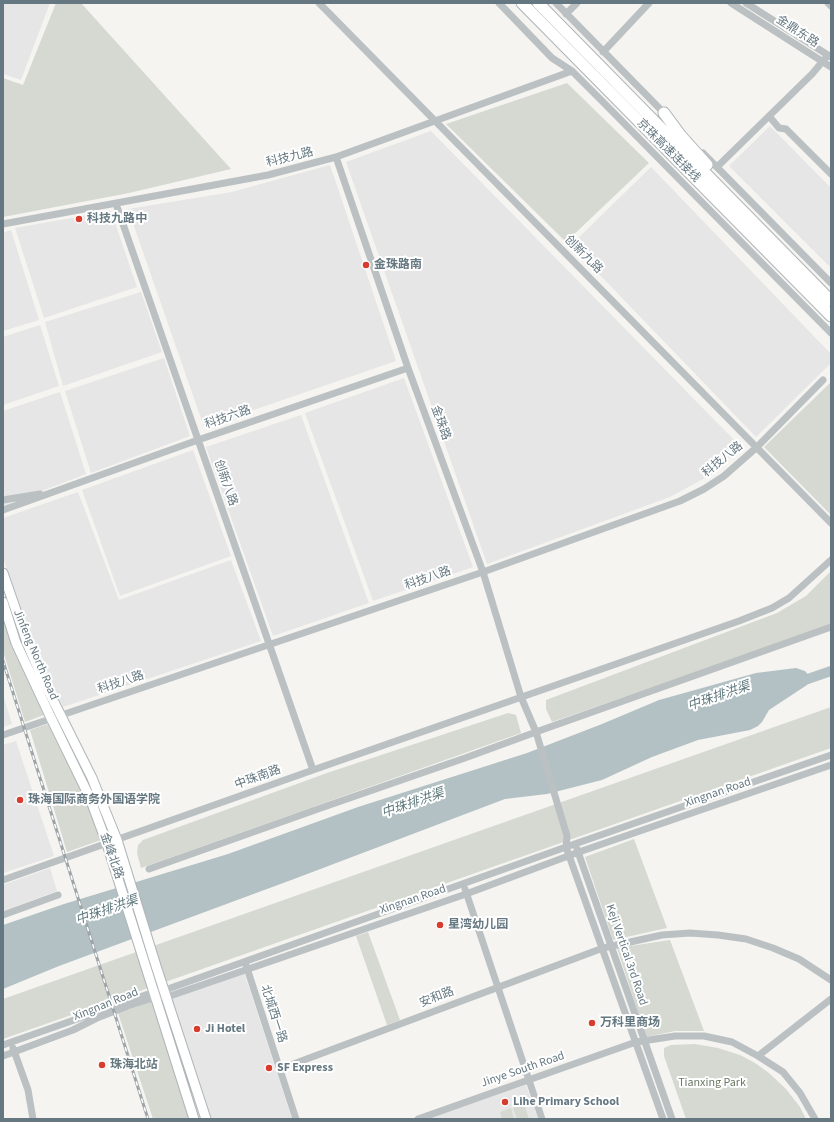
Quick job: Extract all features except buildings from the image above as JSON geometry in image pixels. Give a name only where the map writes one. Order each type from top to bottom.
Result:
[{"type":"highway","name":"京珠高速连接线","points":[[522,3],[818,295]]},
{"type":"highway","name":"京珠高速连接线","points":[[538,3],[730,198],[818,295]]},
{"type":"highway","points":[[664,113],[681,136],[713,173],[730,198]]},
{"type":"highway","points":[[818,295],[831,301]]},
{"type":"highway","points":[[818,295],[831,316]]},
{"type":"main road","name":"Jinfeng North Road","points":[[3,573],[28,645],[43,680],[61,715]]},
{"type":"main road","name":"金峰北路","points":[[3,602],[16,643],[50,718],[90,798],[152,967],[166,993],[206,1119]]},
{"type":"main road","name":"金峰北路","points":[[61,715],[92,778],[117,840],[127,870],[152,967],[155,995],[194,1119]]},
{"type":"street","name":"创新九路","points":[[319,3],[831,523]]},
{"type":"street","points":[[499,3],[552,58],[572,72],[831,333]]},
{"type":"street","points":[[556,3],[831,283]]},
{"type":"street","points":[[566,14],[577,3]]},
{"type":"street","points":[[603,52],[649,3]]},
{"type":"street","points":[[642,11],[652,3]]},
{"type":"street","name":"金鼎东路","points":[[731,3],[831,67]]},
{"type":"street","name":"金鼎东路","points":[[746,3],[829,56]]},
{"type":"street","points":[[828,3],[831,6]]},
{"type":"street","points":[[717,167],[829,56]]},
{"type":"street","name":"科技九路","points":[[3,224],[268,175],[336,157],[572,72]]},
{"type":"street","points":[[769,116],[779,128],[786,129],[831,174]]},
{"type":"street","name":"金珠路","points":[[336,157],[408,368],[483,572],[521,698],[536,732],[567,836]]},
{"type":"street","name":"创新八路","points":[[116,204],[313,770]]},
{"type":"street","name":"科技六路","points":[[3,510],[198,440],[408,368]]},
{"type":"street","name":"科技八路","points":[[3,735],[483,572],[680,501],[704,489],[724,476],[757,447],[823,380]]},
{"type":"street","name":"科技六路","points":[[3,500],[56,491]]},
{"type":"street","name":"中珠南路","points":[[3,880],[772,608],[789,598],[831,560]]},
{"type":"street","points":[[149,869],[831,627]]},
{"type":"street","points":[[828,756],[830,768]]},
{"type":"street","name":"Xingnan Road","points":[[166,993],[245,961],[828,756]]},
{"type":"street","name":"Xingnan Road","points":[[3,1045],[155,995],[247,969],[466,894],[579,852],[830,768]]},
{"type":"street","points":[[566,847],[567,836]]},
{"type":"street","name":"Keji Vertical 3rd Road","points":[[567,836],[575,844],[579,852],[672,1119]]},
{"type":"street","name":"Keji Vertical 3rd Road","points":[[566,847],[663,1119]]},
{"type":"street","points":[[463,884],[542,1119]]},
{"type":"street","points":[[3,915],[58,895]]},
{"type":"street","name":"安和路","points":[[280,1069],[602,948],[662,935],[690,933],[718,934],[746,940],[773,948],[799,959],[831,980]]},
{"type":"street","name":"北城西一路","points":[[245,961],[296,1119]]},
{"type":"street","name":"Xingnan Road","points":[[3,1056],[73,1030],[97,1018],[155,995]]},
{"type":"street","points":[[758,1056],[831,999]]},
{"type":"street","name":"Jinye South Road","points":[[418,1119],[636,1042],[675,1036],[704,1036],[732,1042],[758,1056],[783,1072],[800,1093],[815,1119]]},
{"type":"street","points":[[11,1042],[28,1090],[33,1119]]},
{"type":"shaded area","points":[[3,3],[50,3],[21,80],[3,74]]},
{"type":"shaded area","points":[[770,126],[831,188],[831,268],[729,166]]},
{"type":"shaded area","points":[[431,131],[740,446],[714,473],[670,497],[487,564],[346,162]]},
{"type":"shaded area","points":[[330,165],[396,361],[204,427],[128,209],[232,192]]},
{"type":"shaded area","points":[[651,167],[831,354],[831,363],[756,437],[571,245]]},
{"type":"shaded area","points":[[111,211],[137,287],[44,318],[15,228]]},
{"type":"shaded area","points":[[11,230],[39,320],[3,331],[3,233]]},
{"type":"shaded area","points":[[141,292],[162,352],[63,386],[45,322]]},
{"type":"shaded area","points":[[40,325],[59,386],[3,405],[3,337]]},
{"type":"shaded area","points":[[164,358],[190,436],[91,473],[65,391]]},
{"type":"shaded area","points":[[404,378],[473,567],[373,601],[305,413]]},
{"type":"shaded area","points":[[60,392],[86,474],[3,506],[3,411]]},
{"type":"shaded area","points":[[301,415],[369,603],[273,636],[206,447]]},
{"type":"shaded area","points":[[193,450],[231,556],[120,596],[82,490]]},
{"type":"shaded area","points":[[78,492],[119,600],[231,560],[261,641],[63,707],[31,640],[3,558],[3,518]]},
{"type":"shaded area","points":[[3,695],[12,724],[3,727]]},
{"type":"shaded area","name":"珠海国际商务外国语学院","points":[[16,741],[54,856],[3,873],[3,745]]},
{"type":"shaded area","points":[[50,868],[57,891],[3,911],[3,885]]},
{"type":"shaded area","points":[[244,972],[292,1119],[209,1119],[170,999]]},
{"type":"shaded area","name":"Lihe Primary School","points":[[526,1085],[538,1119],[427,1119]]},
{"type":"green space","points":[[56,3],[81,3],[231,169],[129,193],[3,217],[3,78],[23,85]]},
{"type":"green space","points":[[567,83],[649,163],[566,242],[446,124]]},
{"type":"green space","points":[[831,382],[831,515],[764,447]]},
{"type":"green space","points":[[831,571],[831,625],[552,722],[546,709],[546,700],[777,613],[806,596]]},
{"type":"green space","points":[[3,615],[12,643],[44,715],[25,722],[3,651]]},
{"type":"green space","points":[[831,707],[831,748],[3,1039],[3,999]]},
{"type":"green space","points":[[508,713],[516,715],[521,733],[141,868],[137,853],[138,845],[143,840],[327,773]]},
{"type":"green space","points":[[48,724],[87,802],[101,840],[67,852],[30,730]]},
{"type":"green space","points":[[634,839],[667,928],[613,940],[585,857]]},
{"type":"green space","points":[[368,932],[400,1020],[387,1025],[356,936]]},
{"type":"green space","points":[[670,940],[704,1031],[675,1031],[646,1037],[617,948]]},
{"type":"green space","points":[[154,1001],[190,1119],[153,1119],[118,1013]]},
{"type":"green space","name":"Tianxing Park","points":[[695,1044],[718,1048],[740,1055],[755,1063],[769,1073],[786,1089],[800,1107],[806,1119],[686,1119],[664,1056],[664,1048],[671,1045]]},
{"type":"green space","points":[[524,1104],[529,1119],[517,1119],[513,1108]]},
{"type":"green space","points":[[511,1108],[514,1119],[502,1119],[500,1112]]},
{"type":"water","points":[[796,668],[805,671],[811,678],[807,685],[769,710],[762,722],[750,730],[698,740],[652,757],[602,780],[547,794],[505,799],[59,966],[3,989],[3,925],[64,904],[228,854],[358,807],[527,753],[659,700],[756,673]]},
{"type":"waterway","name":"中珠排洪渠","points":[[799,682],[831,671]]},
{"type":"railway","points":[[3,661],[148,1119]]},
{"type":"place","name":"科技九路中","points":[[79,219]]},
{"type":"place","name":"金珠路南","points":[[366,265]]},
{"type":"place","name":"珠海国际商务外国语学院","points":[[20,800]]},
{"type":"place","name":"星湾幼儿园","points":[[440,925]]},
{"type":"place","name":"万科里商场","points":[[592,1023]]},
{"type":"place","name":"Ji Hotel","points":[[197,1029]]},
{"type":"place","name":"珠海北站","points":[[102,1065]]},
{"type":"place","name":"SF Express","points":[[269,1068]]},
{"type":"place","name":"Lihe Primary School","points":[[505,1102]]}]
